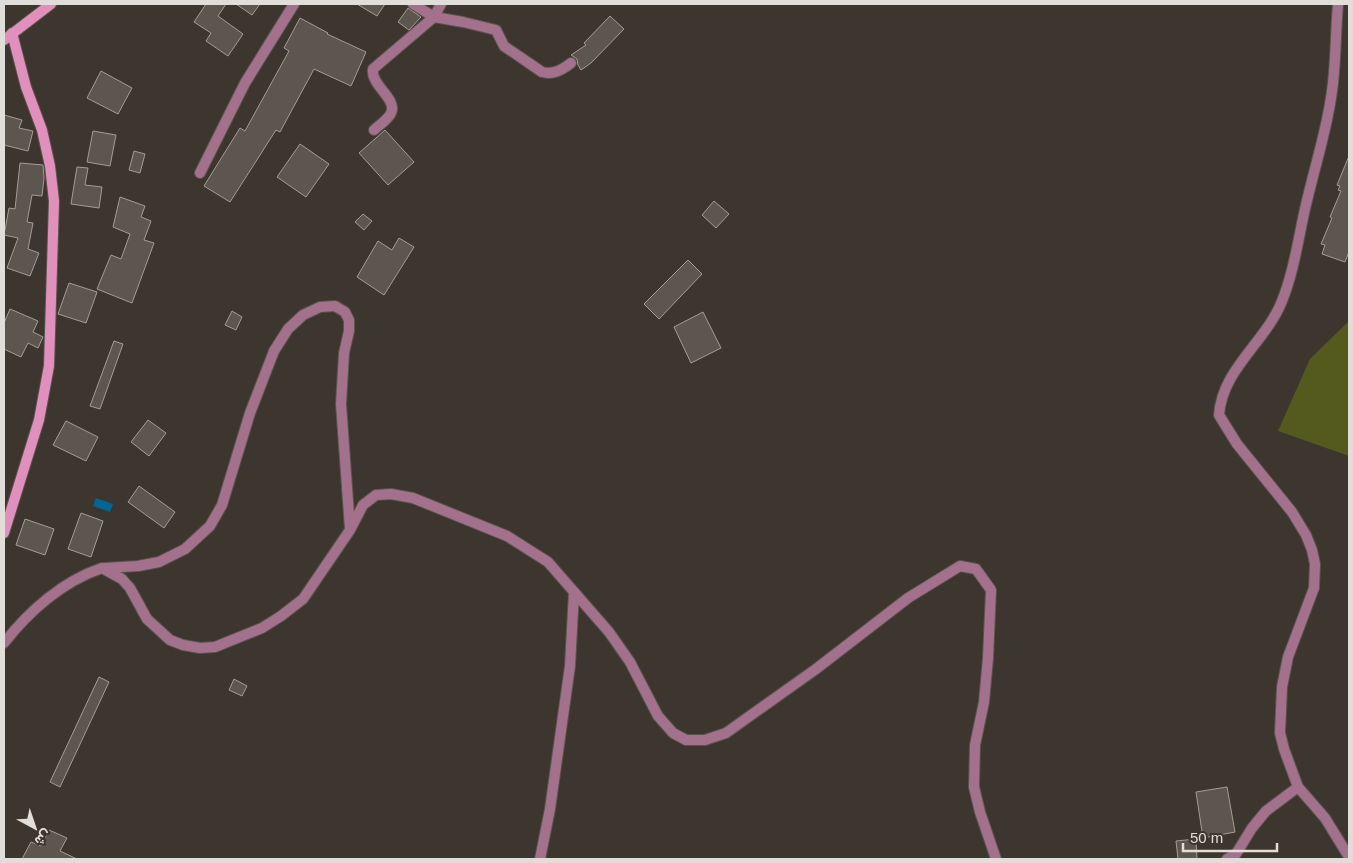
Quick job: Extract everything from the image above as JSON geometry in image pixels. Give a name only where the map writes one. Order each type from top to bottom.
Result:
[{"type":"main road","points":[[4,533],[39,420],[49,366],[54,201],[50,166],[42,130],[8,37],[51,4]]},
{"type":"street","points":[[200,173],[245,83],[294,4]]},
{"type":"street","points":[[413,4],[434,17],[496,30],[504,46],[542,72],[548,74],[556,72],[571,63]]},
{"type":"street","points":[[374,130],[386,120],[392,108],[390,101],[374,78],[373,70],[434,17],[440,4]]},
{"type":"street","points":[[1338,4],[1333,80],[1292,272],[1282,302],[1271,323],[1229,381],[1219,415],[1237,444],[1292,512],[1306,535],[1312,550],[1315,564],[1314,588],[1288,657],[1282,687],[1279,718],[1280,732],[1298,788],[1325,818],[1349,857]]},
{"type":"street","points":[[4,643],[28,614],[87,573],[102,568],[138,566],[159,562],[185,549],[210,526],[222,505],[250,413],[274,352],[288,329],[303,315],[320,306],[335,306],[345,312],[349,320],[349,331],[344,353],[341,404],[350,530]]},
{"type":"street","points":[[102,568],[122,578],[130,588],[146,619],[170,640],[183,645],[215,648],[262,628],[303,599],[350,530],[363,505],[376,495],[391,494],[413,498],[507,536],[548,562],[609,632],[630,662],[658,716],[673,733],[686,740],[705,740],[726,734],[816,669],[908,598],[960,566],[976,569],[990,590],[988,658],[984,702],[975,745],[974,787],[980,812],[996,859]]},
{"type":"street","points":[[540,859],[550,809],[570,666],[574,592]]},
{"type":"street","points":[[1234,858],[1252,828],[1266,811],[1298,788]]},
{"type":"green space","points":[[1349,321],[1349,456],[1278,431],[1310,359]]},
{"type":"water","points":[[96,498],[113,504],[110,512],[93,506]]},
{"type":"building","points":[[206,4],[226,4],[218,16],[243,34],[228,56],[206,41],[211,33],[194,22]]},
{"type":"building","points":[[236,4],[260,4],[252,15]]},
{"type":"building","points":[[357,4],[385,4],[377,16]]},
{"type":"building","points":[[408,8],[421,17],[409,30],[398,22]]},
{"type":"building","points":[[610,16],[624,29],[591,63],[581,70],[577,59],[571,55],[586,45],[584,43]]},
{"type":"building","points":[[300,18],[327,34],[366,52],[351,86],[314,69],[280,132],[276,130],[230,202],[204,186],[240,128],[245,131],[289,51],[284,48]]},
{"type":"building","points":[[101,71],[132,88],[118,114],[87,98]]},
{"type":"building","points":[[4,115],[22,120],[19,128],[33,131],[28,151],[4,145]]},
{"type":"building","points":[[385,130],[414,162],[388,185],[359,153]]},
{"type":"building","points":[[93,131],[116,135],[110,166],[87,162]]},
{"type":"building","points":[[300,144],[329,164],[306,197],[277,177]]},
{"type":"building","points":[[134,151],[145,154],[140,173],[129,170]]},
{"type":"building","points":[[1349,156],[1349,252],[1345,262],[1322,254],[1325,245],[1321,244],[1341,191],[1338,190],[1340,186],[1337,185]]},
{"type":"building","points":[[20,163],[43,165],[42,196],[32,195],[27,222],[33,223],[28,249],[39,253],[30,276],[7,268],[18,238],[4,235],[9,208],[15,209]]},
{"type":"building","points":[[77,167],[88,168],[85,185],[102,187],[99,208],[71,204]]},
{"type":"building","points":[[120,197],[145,206],[141,217],[151,221],[144,240],[154,243],[132,303],[97,289],[111,255],[121,259],[130,234],[113,227]]},
{"type":"building","points":[[714,201],[729,214],[716,228],[702,215]]},
{"type":"building","points":[[363,214],[372,221],[364,230],[355,222]]},
{"type":"building","points":[[399,238],[414,247],[384,295],[357,277],[378,241],[392,250]]},
{"type":"building","points":[[688,260],[702,274],[659,319],[644,304]]},
{"type":"building","points":[[69,283],[97,292],[86,323],[58,314]]},
{"type":"building","points":[[10,309],[38,321],[33,332],[43,337],[38,348],[28,343],[21,357],[4,349],[4,323]]},
{"type":"building","points":[[232,311],[242,317],[236,330],[225,325]]},
{"type":"building","points":[[703,312],[721,348],[691,363],[674,327]]},
{"type":"building","points":[[114,341],[123,344],[100,409],[90,406]]},
{"type":"building","points":[[148,420],[166,433],[149,456],[131,442]]},
{"type":"building","points":[[66,421],[98,437],[86,461],[53,445]]},
{"type":"building","points":[[139,486],[175,512],[164,528],[128,502]]},
{"type":"building","points":[[81,513],[103,521],[91,557],[68,549]]},
{"type":"building","points":[[25,519],[54,529],[45,555],[16,545]]},
{"type":"building","points":[[99,677],[109,682],[60,787],[50,782]]},
{"type":"building","points":[[234,679],[247,686],[242,696],[229,690]]},
{"type":"building","points":[[1227,787],[1235,832],[1203,838],[1196,792]]},
{"type":"building","points":[[49,830],[67,838],[60,851],[77,859],[22,859],[31,842],[41,846]]},
{"type":"building","points":[[1196,839],[1197,859],[1178,859],[1176,841]]}]
